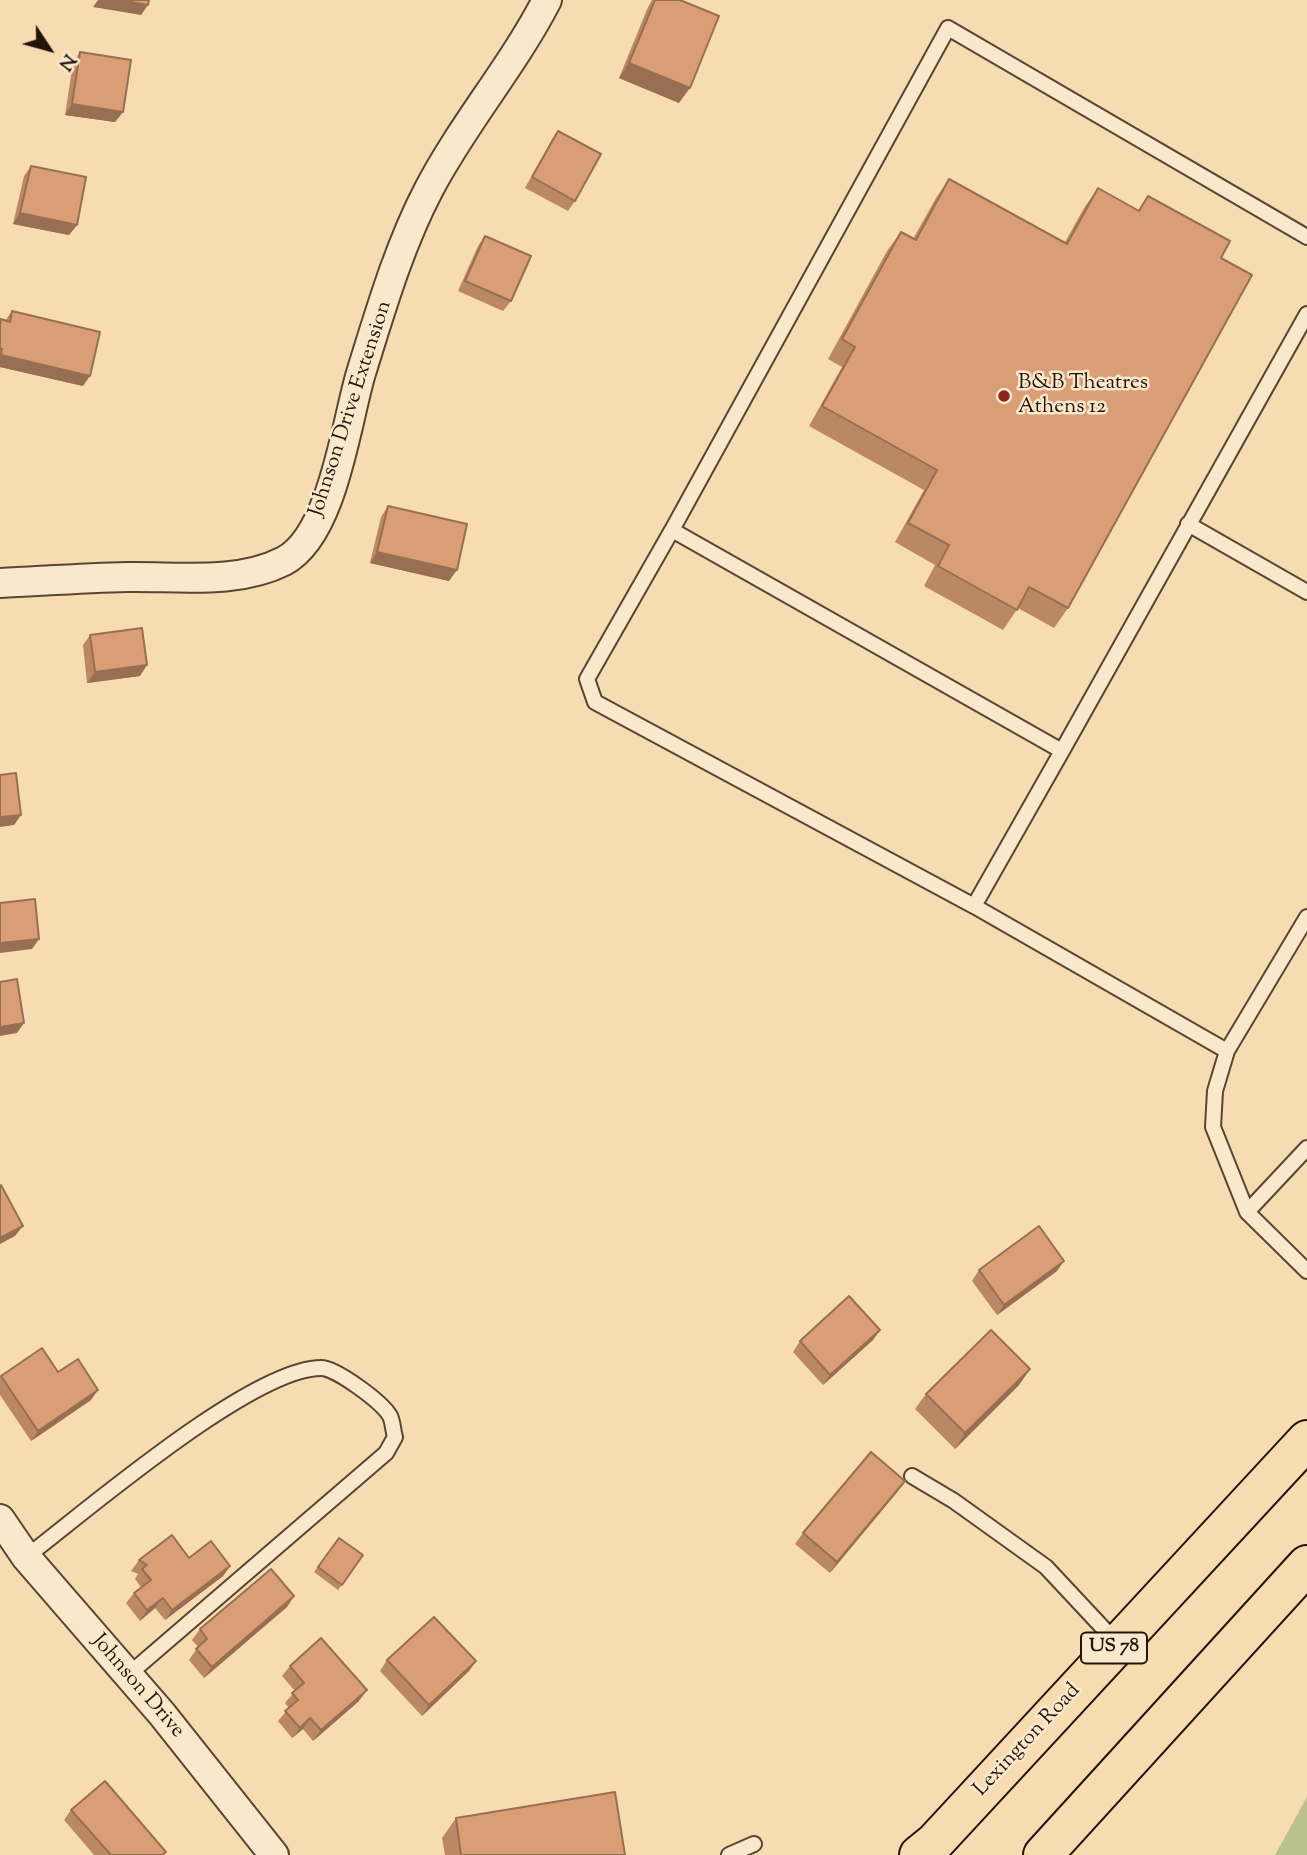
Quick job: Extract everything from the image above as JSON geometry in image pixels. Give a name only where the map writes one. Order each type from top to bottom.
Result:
[{"type":"highway","name":"Lexington Road","points":[[919,1855],[935,1842],[1307,1440]]},
{"type":"highway","points":[[1043,1855],[1307,1565]]},
{"type":"street","name":"Johnson Drive Extension","points":[[0,583],[221,577],[259,571],[285,560],[299,550],[316,524],[329,491],[361,373],[411,226],[430,187],[547,0]]},
{"type":"street","name":"Johnson Drive","points":[[0,1519],[26,1557],[162,1714],[274,1855]]},
{"type":"lane","points":[[1227,1051],[974,906],[595,702],[587,678],[672,530],[948,28],[1307,237]]},
{"type":"lane","points":[[974,906],[1307,314]]},
{"type":"lane","points":[[1188,524],[1307,592]]},
{"type":"lane","points":[[672,530],[1062,751]]},
{"type":"lane","points":[[1307,918],[1227,1051],[1215,1091],[1213,1127],[1247,1212],[1307,1271]]},
{"type":"lane","points":[[1247,1212],[1307,1148]]},
{"type":"lane","points":[[26,1557],[169,1447],[264,1384],[299,1371],[323,1368],[360,1388],[389,1416],[395,1437],[386,1453],[128,1675]]},
{"type":"lane","points":[[912,1476],[954,1501],[1046,1567],[1118,1644]]},
{"type":"lane","points":[[729,1855],[754,1844]]},
{"type":"green space","points":[[1307,1797],[1307,1855],[1275,1855]]},
{"type":"building","points":[[120,0],[149,0],[148,5]]},
{"type":"building","points":[[655,0],[680,0],[719,16],[690,88],[629,63]]},
{"type":"building","points":[[80,52],[131,60],[123,112],[72,104]]},
{"type":"building","points":[[558,131],[601,154],[575,201],[532,177]]},
{"type":"building","points":[[31,166],[86,177],[77,225],[20,213]]},
{"type":"building","name":"B&B Theatres Athens 12","points":[[949,179],[1067,244],[1098,188],[1139,211],[1148,196],[1230,241],[1221,258],[1252,275],[1068,608],[1029,587],[1017,610],[938,566],[949,545],[908,523],[937,470],[822,406],[855,347],[842,339],[901,232],[916,240]]},
{"type":"building","points":[[485,236],[531,256],[511,301],[465,281]]},
{"type":"building","points":[[12,311],[100,332],[90,376],[1,355],[1,319],[10,322]]},
{"type":"building","points":[[388,506],[467,524],[457,570],[377,552]]},
{"type":"building","points":[[142,628],[147,665],[95,672],[90,635]]},
{"type":"building","points":[[16,773],[21,815],[0,817],[0,775]]},
{"type":"building","points":[[35,899],[39,939],[0,943],[0,903]]},
{"type":"building","points":[[17,979],[24,1023],[0,1027],[0,982]]},
{"type":"building","points":[[0,1186],[23,1226],[0,1238]]},
{"type":"building","points":[[1039,1226],[1064,1261],[1004,1305],[979,1270]]},
{"type":"building","points":[[849,1296],[880,1330],[830,1375],[800,1341]]},
{"type":"building","points":[[991,1330],[1030,1369],[965,1433],[926,1394]]},
{"type":"building","points":[[42,1348],[58,1372],[78,1359],[98,1390],[38,1431],[1,1376]]},
{"type":"building","points":[[871,1452],[905,1481],[837,1562],[803,1533]]},
{"type":"building","points":[[172,1535],[189,1558],[211,1541],[230,1566],[172,1610],[163,1598],[147,1610],[134,1593],[151,1580],[142,1569],[147,1565],[139,1560]]},
{"type":"building","points":[[339,1538],[363,1555],[342,1585],[318,1567]]},
{"type":"building","points":[[271,1569],[294,1596],[212,1667],[196,1649],[207,1639],[200,1629]]},
{"type":"building","points":[[434,1617],[476,1661],[429,1705],[387,1660]]},
{"type":"building","points":[[321,1638],[367,1690],[321,1730],[310,1718],[300,1728],[285,1711],[298,1700],[292,1693],[304,1683],[290,1666]]},
{"type":"building","points":[[105,1781],[166,1852],[162,1855],[111,1855],[71,1810]]},
{"type":"building","points":[[615,1792],[625,1855],[461,1855],[456,1818]]},
{"type":"place","name":"B&B Theatres Athens 12","points":[[1004,396]]}]
